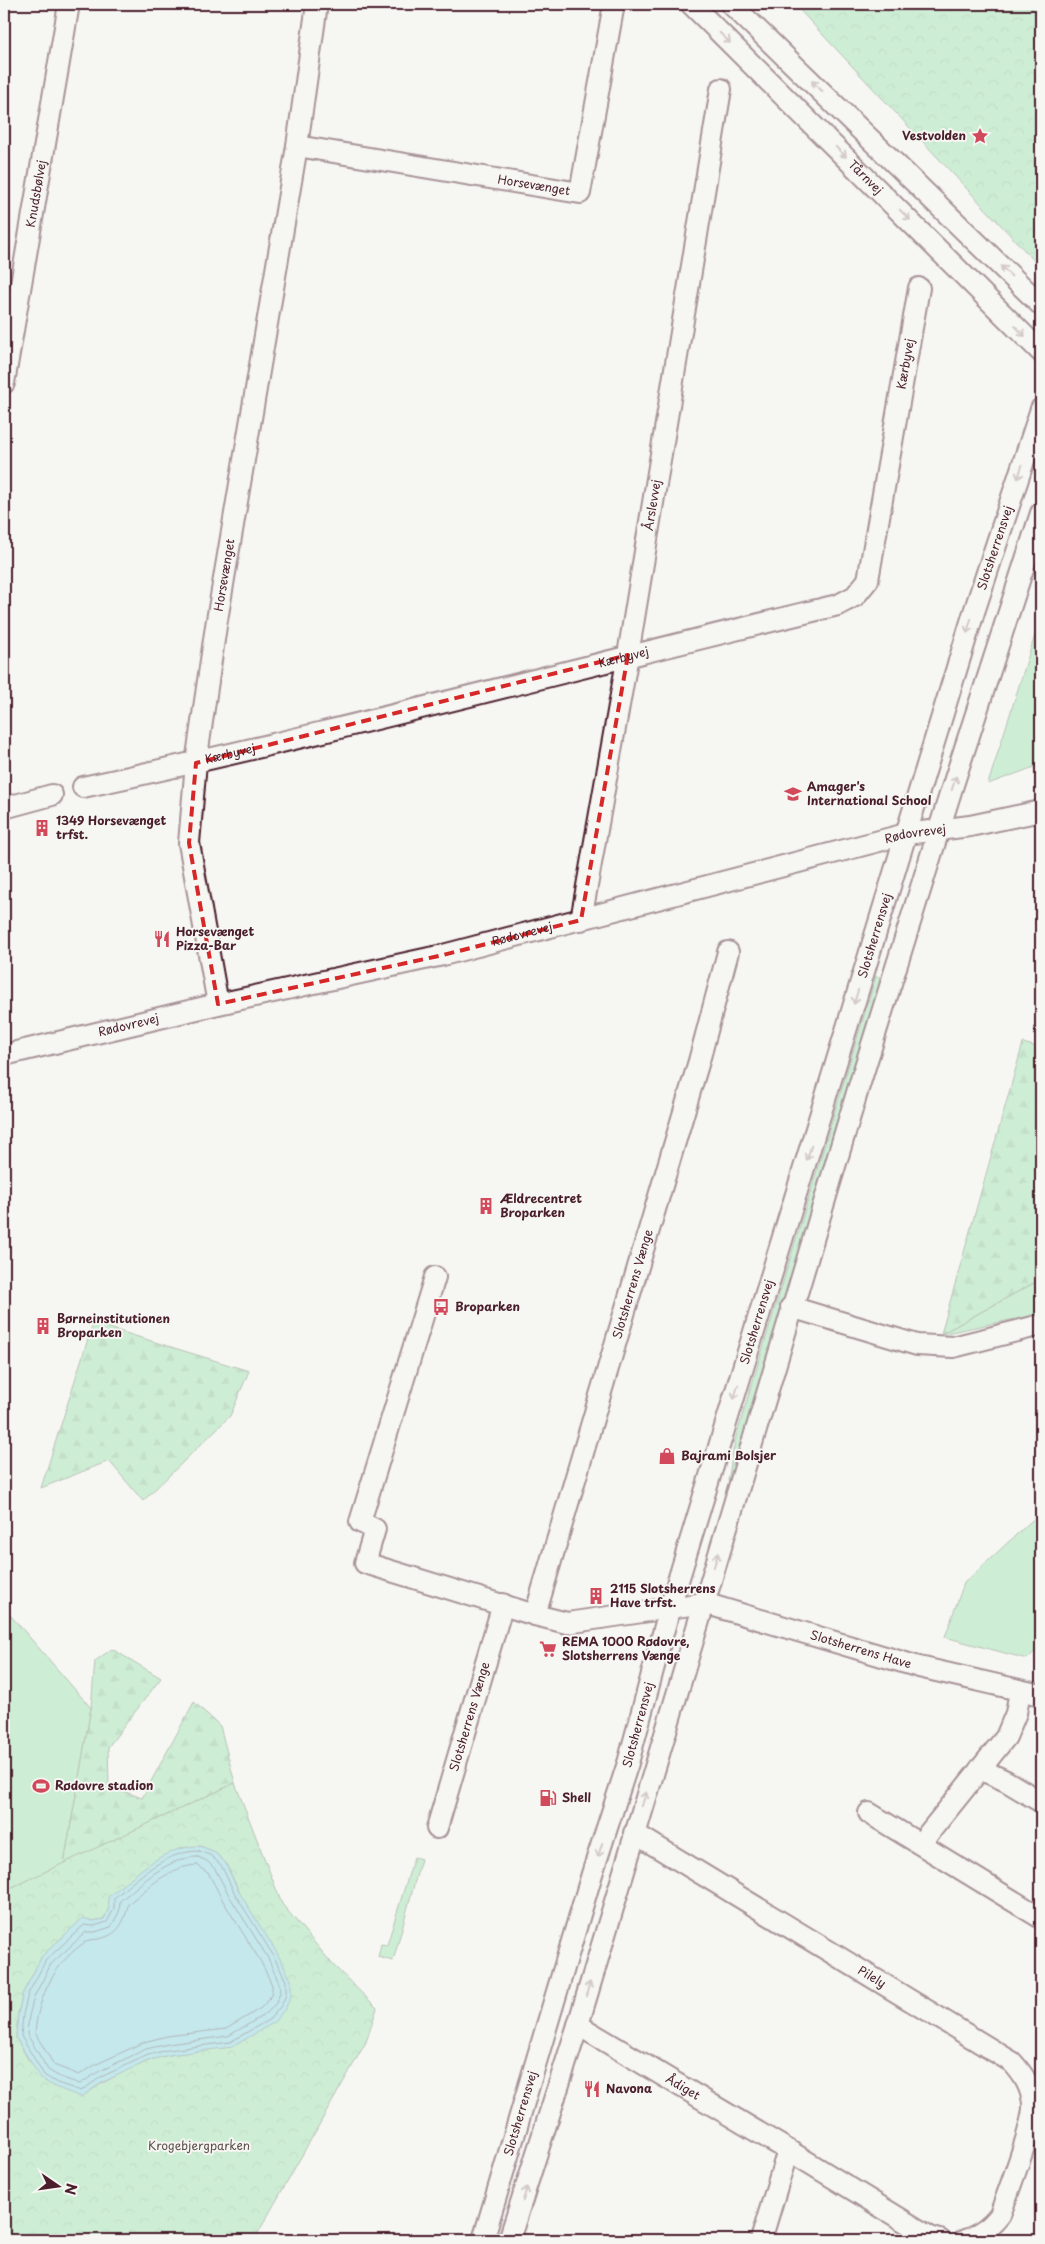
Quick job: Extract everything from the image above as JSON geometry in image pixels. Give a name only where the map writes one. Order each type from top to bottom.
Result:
[{"type":"street","name":"Knudsbølvej","points":[[4,383],[9,326],[70,4]]},
{"type":"street","name":"Horsevænget","points":[[218,1004],[189,843],[196,763],[216,626],[297,146],[317,4]]},
{"type":"street","name":"Horsevænget","points":[[297,146],[580,193],[614,4]]},
{"type":"street","name":"Tårnvej","points":[[691,4],[1041,352]]},
{"type":"street","points":[[731,4],[1041,305]]},
{"type":"street","name":"Årslevvej","points":[[581,920],[628,655],[721,89]]},
{"type":"street","name":"Kærbyvej","points":[[83,787],[196,763],[504,688],[628,655],[838,605],[855,596],[868,580],[919,288]]},
{"type":"street","name":"Slotsherrensvej","points":[[482,2240],[592,1874],[628,1763],[670,1607],[974,612],[1041,409]]},
{"type":"street","points":[[509,2240],[578,2025],[791,1308],[939,830],[1041,513]]},
{"type":"street","points":[[4,808],[52,795]]},
{"type":"street","name":"Rødovrevej","points":[[4,1056],[218,1004],[443,955],[906,834],[1041,812]]},
{"type":"street","name":"Slotsherrens Vænge","points":[[535,1615],[696,1070],[728,952]]},
{"type":"street","points":[[435,1277],[360,1522],[375,1529],[365,1563],[567,1623],[704,1603]]},
{"type":"street","points":[[791,1308],[917,1346],[953,1347],[1041,1325]]},
{"type":"street","name":"Slotsherrens Have","points":[[704,1603],[919,1667],[1041,1695]]},
{"type":"street","name":"Slotsherrens Vænge","points":[[437,1828],[503,1604]]},
{"type":"street","points":[[920,1844],[1006,1737],[1016,1713],[1020,1691]]},
{"type":"street","points":[[980,1769],[1006,1781],[1041,1802]]},
{"type":"street","points":[[869,1812],[1041,1918]]},
{"type":"street","name":"Pilely","points":[[634,1833],[1012,2062],[1023,2073],[1030,2087],[1033,2104],[1031,2122],[1000,2215],[985,2231],[965,2240]]},
{"type":"street","name":"Ådiget","points":[[578,2025],[930,2237],[940,2240]]},
{"type":"street","points":[[761,2240],[788,2150]]},
{"type":"highlighted area","points":[[628,655],[581,920],[443,955],[218,1004],[189,843],[196,763]]},
{"type":"green space","name":"Vestvolden","points":[[794,4],[1041,4],[1041,268]]},
{"type":"green space","points":[[1041,616],[1041,706],[1035,715],[1040,726],[1042,739],[1037,766],[988,784]]},
{"type":"green space","points":[[876,976],[880,977],[876,1005],[733,1483],[728,1481],[735,1440]]},
{"type":"green space","points":[[1023,1043],[1041,1048],[1041,1279],[941,1334]]},
{"type":"green space","points":[[1041,1279],[1040,1314],[941,1334]]},
{"type":"green space","points":[[93,1323],[249,1371],[230,1416],[143,1501],[109,1461],[41,1488]]},
{"type":"green space","points":[[1041,1512],[1041,1646],[1027,1659],[945,1637],[964,1583]]},
{"type":"green space","name":"Rødovre stadion","points":[[4,1608],[91,1708],[64,1864],[4,1891]]},
{"type":"green space","points":[[112,1649],[161,1678],[108,1747],[109,1786],[142,1798],[194,1702],[220,1726],[235,1783],[64,1864],[91,1708],[95,1661]]},
{"type":"green space","name":"Krogebjergparken","points":[[235,1783],[282,1904],[334,1966],[377,2008],[366,2042],[254,2240],[4,2240],[4,1891]],"holes":[[[200,1846],[213,1851],[225,1862],[239,1891],[232,2047],[185,2052],[147,2061],[123,2072],[81,2097],[29,2061],[16,2038],[18,2014],[23,1993],[42,1956],[83,1919],[93,1921],[104,1919],[109,1908],[180,1848]]]},
{"type":"green space","points":[[414,1857],[421,1859],[393,1961],[378,1957],[381,1944],[387,1945]]},
{"type":"water","points":[[200,1846],[213,1851],[225,1862],[239,1892],[277,1953],[291,1980],[291,1996],[285,2009],[273,2023],[232,2047],[169,2055],[150,2060],[103,2082],[81,2097],[55,2087],[41,2079],[16,2038],[18,2014],[23,1993],[42,1956],[83,1918],[93,1921],[104,1919],[109,1908],[108,1897],[150,1863],[174,1851]]},
{"type":"place","name":"Vestvolden","points":[[980,136]]},
{"type":"place","name":"Amager's International School","points":[[793,794]]},
{"type":"place","name":"1349 Horsevænget trfst.","points":[[42,828]]},
{"type":"place","name":"Horsevænget Pizza-Bar","points":[[162,939]]},
{"type":"place","name":"Ældrecentret Broparken","points":[[486,1206]]},
{"type":"place","name":"Broparken","points":[[441,1307]]},
{"type":"place","name":"Børneinstitutionen Broparken","points":[[43,1326]]},
{"type":"place","name":"Bajrami Bolsjer","points":[[667,1456]]},
{"type":"place","name":"2115 Slotsherrens Have trfst.","points":[[596,1596]]},
{"type":"place","name":"REMA 1000 Rødovre, Slotsherrens Vænge","points":[[548,1649]]},
{"type":"place","name":"Rødovre stadion","points":[[41,1786]]},
{"type":"place","name":"Shell","points":[[548,1798]]},
{"type":"place","name":"Navona","points":[[592,2089]]}]
